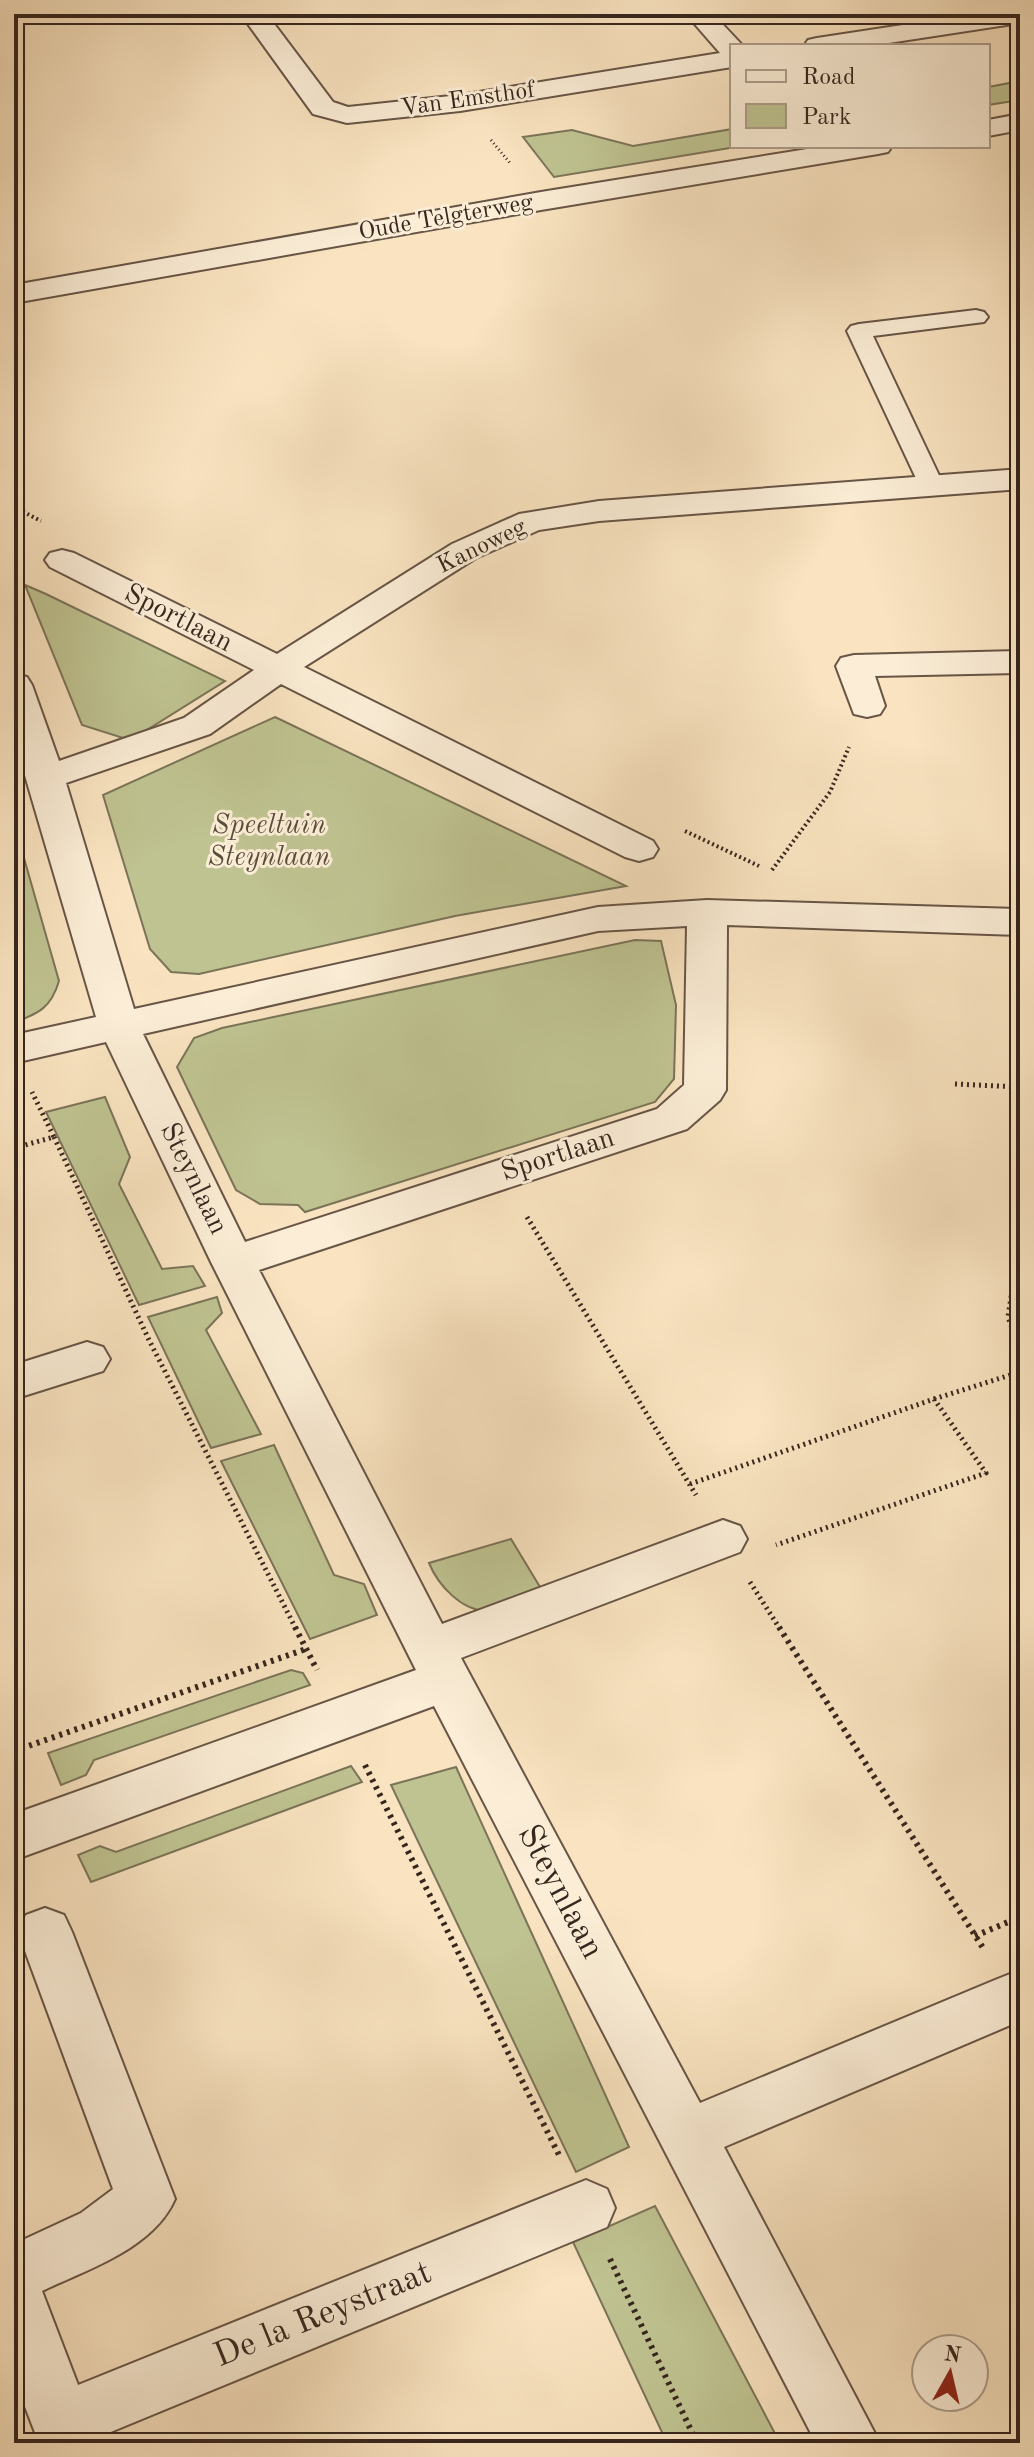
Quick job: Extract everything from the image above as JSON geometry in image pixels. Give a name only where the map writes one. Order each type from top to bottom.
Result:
[{"type":"street","name":"Van Emsthof","points":[[272,14],[261,24],[323,108],[347,115],[460,103],[730,59]]},
{"type":"street","points":[[699,14],[730,48]]},
{"type":"street","points":[[838,44],[1020,15]]},
{"type":"street","points":[[990,128],[1020,122]]},
{"type":"street","name":"Oude Telgterweg","points":[[14,294],[541,201],[866,148]]},
{"type":"street","name":"Kanoweg","points":[[46,778],[197,726],[279,669],[464,551],[531,521],[599,511],[1020,479]]},
{"type":"street","name":"Sportlaan","points":[[62,560],[639,849]]},
{"type":"street","points":[[867,706],[854,666],[1020,662]]},
{"type":"street","name":"Steynlaan","points":[[14,685],[46,778],[118,1024],[233,1262],[439,1664],[849,2443]]},
{"type":"street","points":[[21,1066],[118,1024],[598,919],[707,912],[1020,922]]},
{"type":"street","name":"Sportlaan","points":[[233,1262],[672,1119],[705,1090],[707,912]]},
{"type":"street","points":[[14,1382],[87,1359]]},
{"type":"street","points":[[14,1837],[342,1718],[439,1664],[729,1549]]},
{"type":"street","points":[[14,2274],[102,2233],[146,2199],[45,1932]]},
{"type":"street","points":[[688,2135],[1015,1997]]},
{"type":"street","name":"De la Reystraat","points":[[14,2296],[64,2432],[586,2208]]},
{"type":"lane","points":[[931,486],[859,331],[976,317]]},
{"type":"path","points":[[460,103],[541,201]]},
{"type":"path","points":[[761,914],[771,872],[830,792],[867,706]]},
{"type":"path","points":[[21,1066],[149,1340],[342,1718],[586,2208],[697,2443]]},
{"type":"path","points":[[955,1084],[1020,1087]]},
{"type":"path","points":[[14,1148],[54,1137]]},
{"type":"path","points":[[501,1175],[729,1549],[1015,1997]]},
{"type":"path","points":[[1013,1284],[1008,1317],[1020,1350]]},
{"type":"path","points":[[690,1484],[1020,1372]]},
{"type":"path","points":[[729,1549],[986,1473],[934,1399]]},
{"type":"path","points":[[14,1751],[306,1649]]},
{"type":"path","points":[[975,1936],[1020,1917]]},
{"type":"green space","points":[[1020,81],[1020,100],[990,105],[990,87]]},
{"type":"green space","points":[[730,129],[730,148],[554,177],[523,137],[572,130],[633,146]]},
{"type":"green space","points":[[25,585],[225,681],[142,733],[123,738],[82,725]]},
{"type":"green space","name":"Speeltuin Steynlaan","points":[[275,717],[626,886],[455,916],[199,974],[171,972],[150,949],[103,795]]},
{"type":"green space","points":[[14,823],[59,981],[48,1004],[14,1023]]},
{"type":"green space","points":[[635,940],[661,941],[676,1005],[674,1079],[655,1102],[305,1212],[298,1205],[260,1204],[236,1190],[177,1067],[194,1038],[222,1028]]},
{"type":"green space","points":[[105,1097],[130,1157],[119,1184],[162,1269],[193,1266],[205,1286],[139,1305],[46,1112]]},
{"type":"green space","points":[[217,1297],[222,1313],[206,1330],[261,1434],[211,1448],[148,1317]]},
{"type":"green space","points":[[274,1445],[334,1575],[364,1584],[377,1615],[310,1639],[221,1461]]},
{"type":"green space","points":[[511,1539],[543,1592],[502,1608],[479,1610],[461,1602],[438,1580],[429,1563]]},
{"type":"green space","points":[[291,1670],[303,1673],[310,1685],[94,1760],[86,1775],[61,1785],[48,1753]]},
{"type":"green space","points":[[351,1766],[362,1782],[91,1882],[78,1855],[100,1846],[116,1852]]},
{"type":"green space","points":[[456,1767],[629,2147],[576,2172],[391,1785]]},
{"type":"green space","points":[[655,2206],[780,2443],[667,2443],[573,2242]]}]
